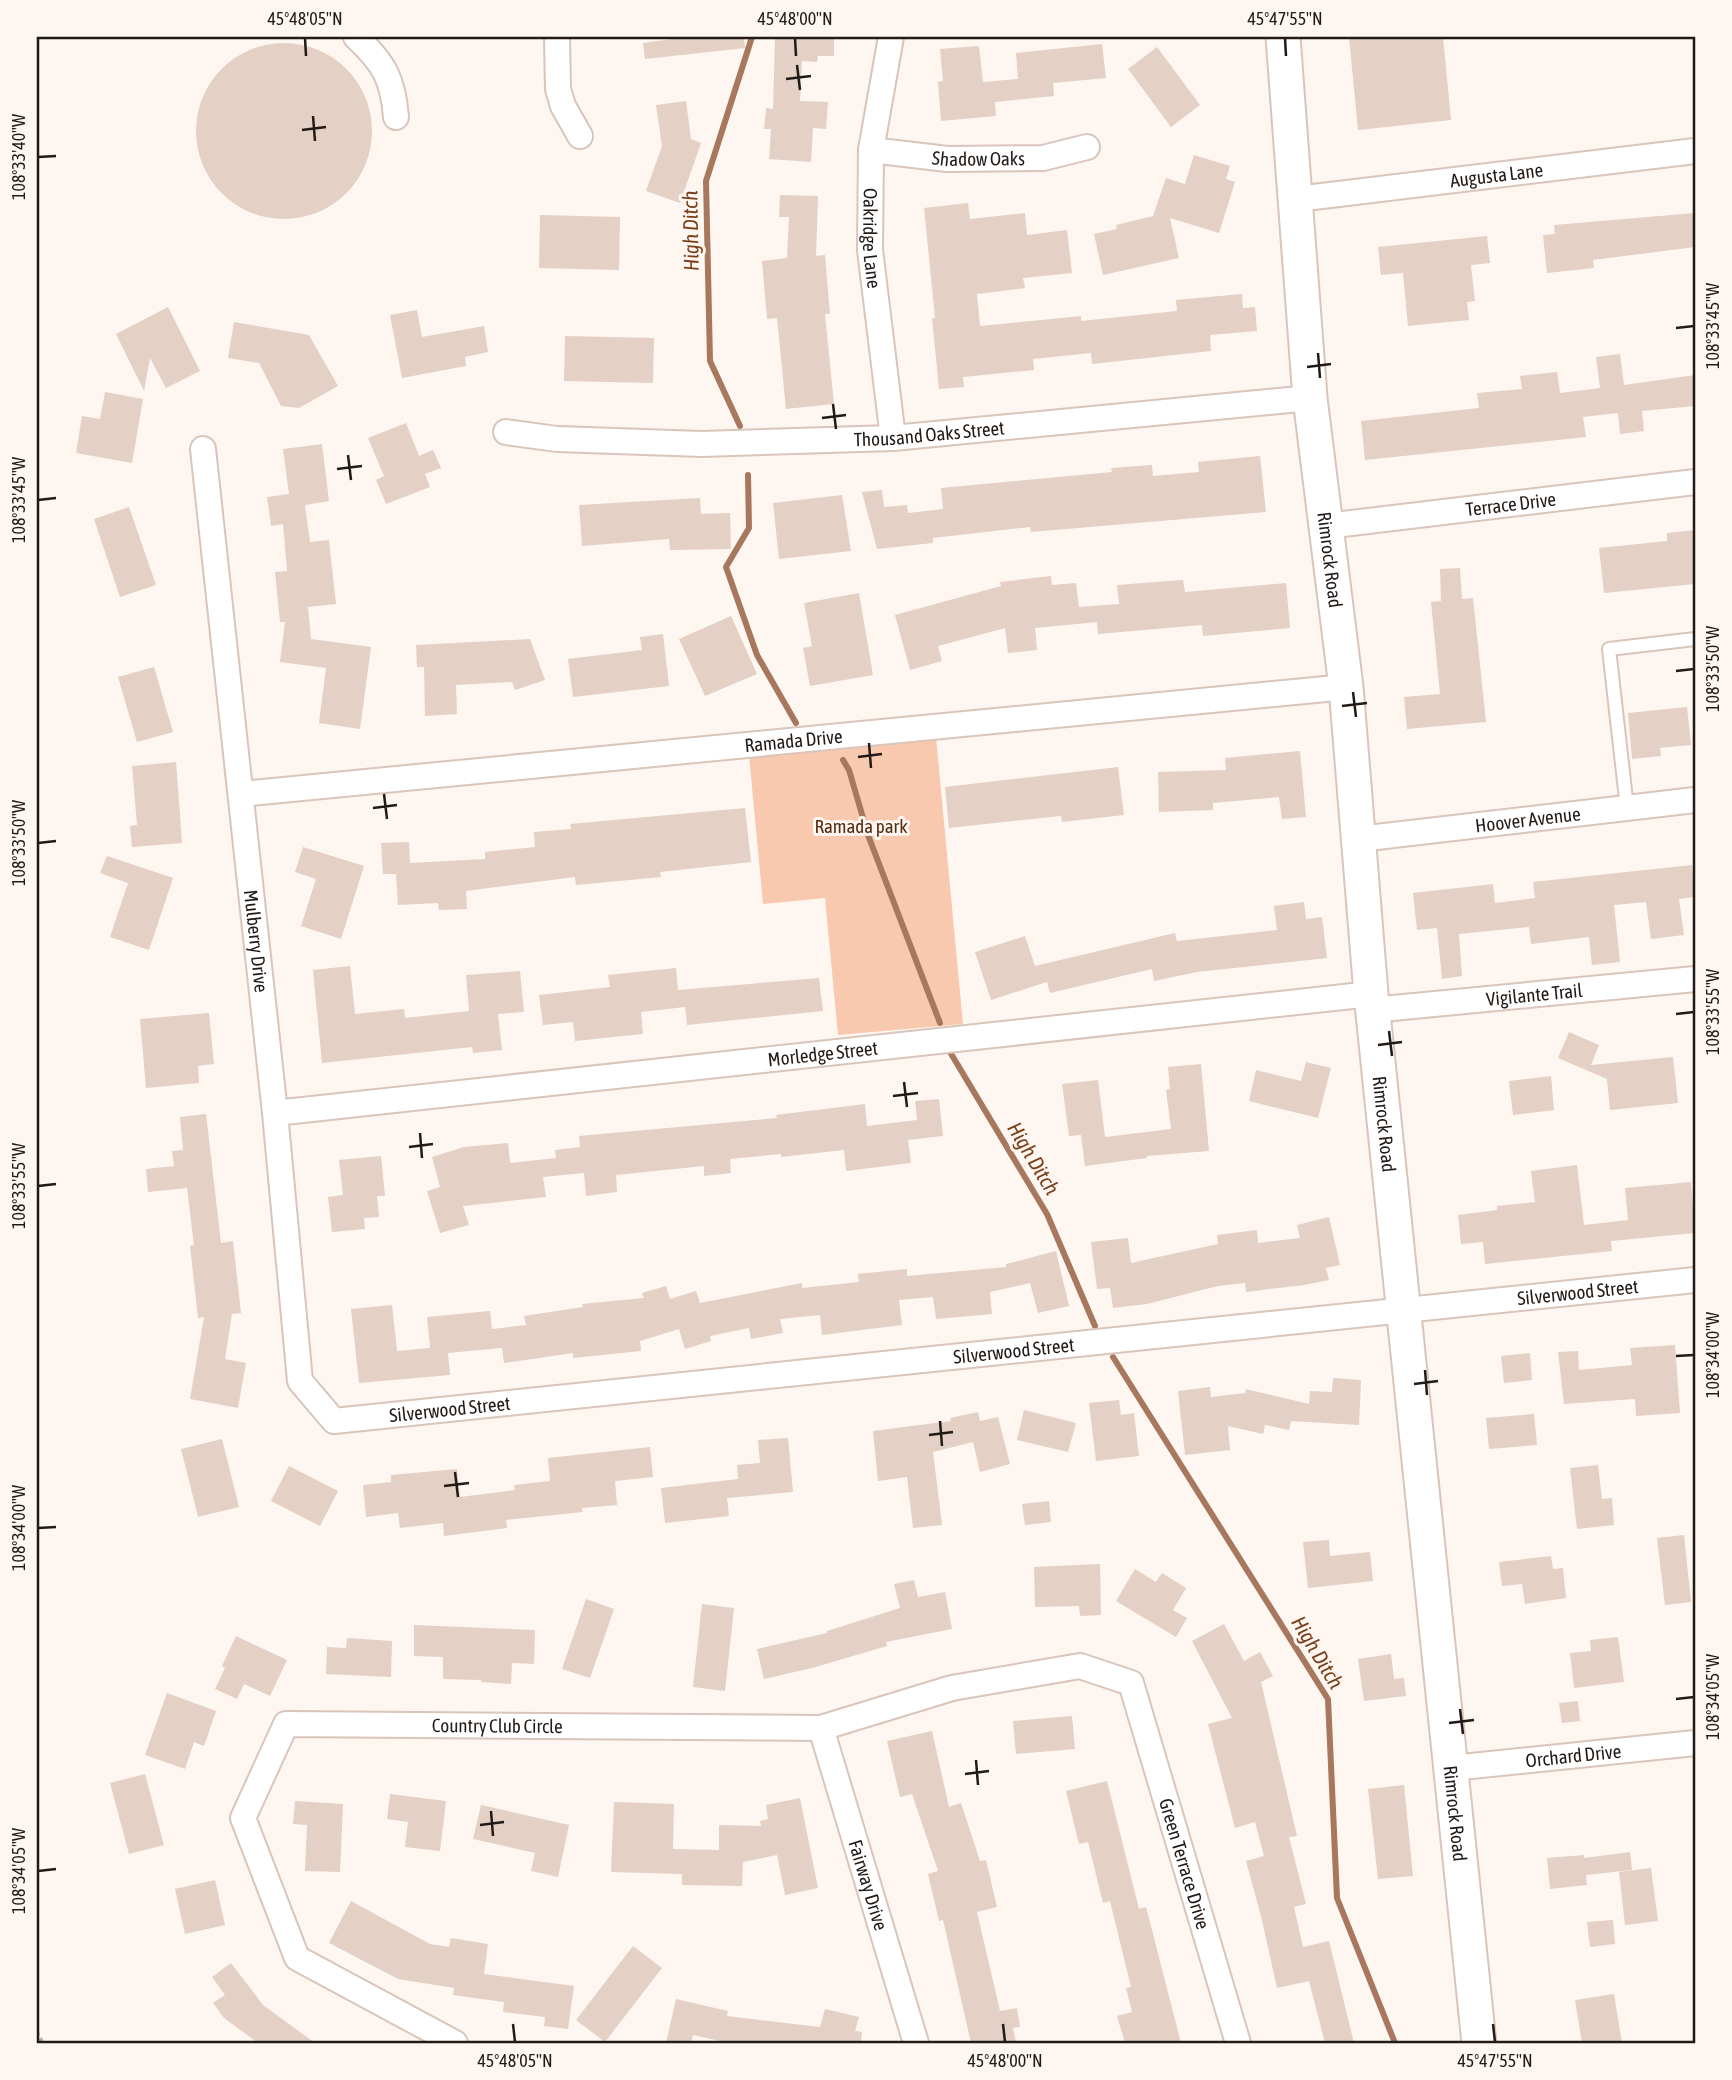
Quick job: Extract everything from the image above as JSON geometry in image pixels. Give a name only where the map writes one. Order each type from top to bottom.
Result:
[{"type":"main road","name":"Rimrock Road","points":[[1283,37],[1310,398],[1346,687],[1371,1002],[1479,2043]]},
{"type":"street","points":[[356,37],[382,66],[391,83],[396,117]]},
{"type":"street","points":[[557,37],[558,89],[563,106],[580,136]]},
{"type":"street","name":"Oakridge Lane","points":[[891,37],[871,150],[870,250],[893,439]]},
{"type":"street","name":"Shadow Oaks","points":[[871,150],[947,159],[1043,158],[1087,147]]},
{"type":"street","name":"Augusta Lane","points":[[1297,199],[1695,151]]},
{"type":"street","name":"Thousand Oaks Street","points":[[506,432],[556,439],[702,444],[893,439],[1310,398]]},
{"type":"street","name":"Mulberry Drive","points":[[203,449],[275,1113],[300,1381],[334,1422]]},
{"type":"street","name":"Terrace Drive","points":[[1326,526],[1695,482]]},
{"type":"street","name":"Ramada Drive","points":[[241,794],[1346,687]]},
{"type":"street","name":"Hoover Avenue","points":[[1359,839],[1695,800]]},
{"type":"street","name":"Vigilante Trail","points":[[1371,1002],[1695,979]]},
{"type":"street","name":"Morledge Street","points":[[275,1113],[1371,1002]]},
{"type":"street","name":"Silverwood Street","points":[[334,1422],[1695,1280]]},
{"type":"street","name":"Country Club Circle","points":[[455,2043],[297,1958],[243,1818],[286,1724],[821,1728],[952,1688],[1080,1666],[1131,1684]]},
{"type":"street","name":"Green Terrace Drive","points":[[1131,1684],[1238,2043]]},
{"type":"street","name":"Fairway Drive","points":[[821,1728],[916,2043]]},
{"type":"street","name":"Orchard Drive","points":[[1452,1768],[1695,1743]]},
{"type":"lane","points":[[1627,808],[1609,649],[1695,639]]},
{"type":"path","points":[[37,2032],[43,2043]]},
{"type":"green space","name":"Ramada park","points":[[936,737],[963,1024],[838,1035],[825,898],[763,904],[749,755]]},
{"type":"building","points":[[687,37],[744,37],[745,48],[645,59],[643,43]]},
{"type":"building","points":[[775,37],[834,37],[834,56],[818,56],[817,62],[802,61],[800,101],[828,102],[826,129],[813,128],[811,162],[769,159],[771,129],[764,129],[766,108],[773,109]]},
{"type":"building","points":[[1349,37],[1443,37],[1451,120],[1358,130]]},
{"type":"building","points":[[284,43],[318,49],[347,68],[366,97],[372,131],[366,165],[347,194],[318,213],[284,219],[250,213],[221,194],[202,165],[196,131],[202,97],[221,68],[250,49]]},
{"type":"building","points":[[1102,44],[1106,78],[1053,83],[1054,96],[995,102],[996,116],[941,121],[938,82],[943,81],[940,49],[979,46],[983,82],[1018,79],[1016,53]]},
{"type":"building","points":[[1157,47],[1200,105],[1171,127],[1128,69]]},
{"type":"building","points":[[686,101],[691,139],[701,143],[680,203],[646,191],[662,146],[656,105]]},
{"type":"building","points":[[1194,155],[1230,166],[1226,179],[1235,182],[1219,233],[1170,218],[1179,258],[1103,275],[1094,234],[1117,229],[1116,225],[1153,216],[1166,178],[1185,184]]},
{"type":"building","points":[[780,195],[818,196],[816,256],[825,255],[830,314],[825,314],[834,404],[786,409],[777,318],[767,319],[762,261],[787,258],[789,217],[779,217]]},
{"type":"building","points":[[968,203],[970,219],[1025,213],[1027,235],[1067,230],[1072,273],[1023,278],[1025,288],[977,294],[980,326],[1081,316],[1081,321],[1177,311],[1176,300],[1242,294],[1243,308],[1255,307],[1257,331],[1210,335],[1211,351],[1092,364],[1091,353],[1033,359],[1034,370],[963,377],[964,387],[939,389],[924,208]]},
{"type":"building","points":[[1695,213],[1695,247],[1593,260],[1594,268],[1547,273],[1543,235],[1555,234],[1554,225]]},
{"type":"building","points":[[540,215],[620,217],[619,270],[539,268]]},
{"type":"building","points":[[1487,236],[1490,263],[1471,265],[1475,301],[1467,302],[1469,320],[1408,326],[1403,273],[1381,275],[1378,247]]},
{"type":"building","points":[[168,307],[200,371],[166,388],[150,358],[144,391],[116,334]]},
{"type":"building","points":[[417,310],[422,337],[484,326],[488,352],[465,357],[466,366],[402,378],[390,315]]},
{"type":"building","points":[[234,322],[309,335],[338,386],[299,408],[281,406],[259,363],[228,358]]},
{"type":"building","points":[[565,336],[654,338],[653,383],[564,381]]},
{"type":"building","points":[[1620,354],[1624,385],[1695,375],[1695,406],[1642,411],[1644,431],[1620,434],[1618,413],[1583,417],[1586,437],[1365,460],[1361,421],[1479,408],[1477,393],[1522,389],[1520,376],[1557,372],[1560,393],[1600,388],[1596,357]]},
{"type":"building","points":[[105,392],[143,399],[132,463],[76,453],[82,416],[100,419]]},
{"type":"building","points":[[406,423],[419,456],[433,450],[441,468],[425,474],[430,487],[386,504],[376,480],[384,476],[368,438]]},
{"type":"building","points":[[322,444],[329,501],[305,505],[310,542],[329,540],[336,604],[308,607],[311,639],[371,647],[360,729],[319,723],[326,668],[280,662],[285,622],[280,622],[275,572],[287,571],[283,524],[271,526],[267,497],[289,494],[283,449]]},
{"type":"building","points":[[1260,456],[1266,512],[1031,532],[1030,527],[933,538],[933,543],[877,549],[862,492],[882,490],[884,507],[907,505],[908,513],[943,509],[941,488],[1112,472],[1111,468],[1152,465],[1153,476],[1199,472],[1198,462]]},
{"type":"building","points":[[842,495],[851,551],[779,559],[773,503]]},
{"type":"building","points":[[700,498],[701,514],[730,513],[731,549],[670,550],[669,539],[582,546],[579,505]]},
{"type":"building","points":[[129,507],[156,585],[120,597],[94,519]]},
{"type":"building","points":[[1695,530],[1695,584],[1604,593],[1599,548],[1667,541],[1667,533]]},
{"type":"building","points":[[1460,568],[1462,599],[1473,598],[1486,722],[1407,729],[1404,697],[1440,694],[1431,602],[1441,601],[1440,569]]},
{"type":"building","points":[[1051,576],[1052,585],[1076,583],[1079,607],[1119,604],[1117,585],[1183,580],[1185,592],[1286,583],[1290,628],[1203,636],[1202,625],[1098,634],[1097,622],[1035,628],[1037,650],[1008,653],[1005,628],[938,646],[942,661],[910,670],[895,615],[1001,586],[1000,582]]},
{"type":"building","points":[[859,593],[873,675],[810,686],[803,648],[812,646],[804,603]]},
{"type":"building","points":[[731,616],[757,674],[705,696],[679,639]]},
{"type":"building","points":[[663,634],[669,686],[573,697],[568,659],[642,650],[640,637]]},
{"type":"building","points":[[530,639],[545,680],[515,690],[512,682],[456,685],[457,714],[425,716],[424,667],[417,667],[416,645]]},
{"type":"building","points":[[154,667],[173,732],[137,742],[118,677]]},
{"type":"building","points":[[1687,707],[1691,745],[1660,748],[1661,756],[1632,759],[1628,713]]},
{"type":"building","points":[[1300,751],[1306,817],[1282,819],[1279,797],[1213,803],[1213,810],[1159,812],[1158,772],[1226,770],[1225,758]]},
{"type":"building","points":[[176,762],[182,843],[132,847],[130,826],[137,825],[132,766]]},
{"type":"building","points":[[1118,767],[1124,815],[1062,822],[1061,816],[949,828],[945,787]]},
{"type":"building","points":[[745,808],[751,862],[660,872],[661,877],[576,885],[575,877],[466,891],[467,909],[439,910],[438,903],[398,905],[396,874],[383,874],[381,843],[409,842],[410,863],[485,859],[485,852],[535,847],[534,832],[571,829],[570,824]]},
{"type":"building","points":[[303,847],[364,866],[341,939],[301,926],[316,879],[295,872]]},
{"type":"building","points":[[107,856],[173,878],[149,950],[110,937],[128,883],[100,873]]},
{"type":"building","points":[[1692,865],[1695,897],[1679,899],[1684,935],[1651,939],[1646,902],[1614,905],[1620,962],[1592,965],[1589,937],[1531,944],[1529,927],[1459,934],[1462,976],[1442,979],[1437,928],[1417,930],[1413,893],[1493,884],[1495,903],[1535,898],[1533,882]]},
{"type":"building","points":[[1304,902],[1306,919],[1322,917],[1327,958],[1197,972],[1154,981],[1152,969],[1050,993],[1047,982],[991,1000],[975,952],[1025,936],[1035,966],[1175,933],[1177,941],[1277,930],[1274,906]]},
{"type":"building","points":[[350,966],[355,1014],[404,1009],[405,1018],[469,1011],[466,975],[520,971],[524,1012],[498,1014],[502,1050],[473,1053],[472,1047],[322,1063],[313,970]]},
{"type":"building","points":[[676,968],[678,990],[819,978],[823,1011],[687,1025],[685,1007],[641,1012],[643,1034],[575,1041],[573,1022],[543,1025],[539,995],[610,987],[608,975]]},
{"type":"building","points":[[209,1013],[214,1064],[198,1066],[199,1083],[146,1088],[140,1019]]},
{"type":"building","points":[[1569,1032],[1599,1045],[1591,1065],[1673,1057],[1678,1103],[1610,1110],[1607,1079],[1558,1058]]},
{"type":"building","points":[[1306,1062],[1331,1068],[1318,1118],[1249,1101],[1256,1070],[1301,1081]]},
{"type":"building","points":[[1201,1064],[1209,1151],[1147,1156],[1085,1166],[1081,1135],[1069,1136],[1062,1084],[1098,1080],[1105,1137],[1171,1129],[1166,1090],[1170,1089],[1168,1067]]},
{"type":"building","points":[[1551,1076],[1554,1110],[1513,1115],[1509,1081]]},
{"type":"building","points":[[939,1099],[943,1136],[908,1140],[911,1163],[846,1171],[844,1150],[730,1159],[731,1173],[704,1176],[704,1166],[616,1175],[617,1192],[586,1196],[584,1173],[543,1177],[546,1197],[463,1206],[469,1225],[440,1233],[427,1191],[440,1187],[432,1157],[464,1147],[508,1143],[510,1163],[556,1158],[555,1150],[580,1147],[579,1136],[777,1118],[776,1115],[865,1104],[867,1126],[917,1120],[915,1101]]},
{"type":"building","points":[[206,1114],[221,1243],[233,1241],[241,1313],[232,1314],[225,1359],[246,1363],[238,1408],[190,1399],[204,1317],[198,1318],[190,1246],[194,1245],[187,1188],[148,1192],[146,1169],[174,1166],[172,1151],[183,1150],[180,1117]]},
{"type":"building","points":[[381,1156],[385,1196],[377,1196],[379,1217],[364,1218],[365,1229],[332,1232],[328,1197],[343,1195],[339,1160]]},
{"type":"building","points":[[1577,1165],[1584,1225],[1628,1220],[1625,1188],[1691,1182],[1695,1233],[1611,1241],[1612,1251],[1485,1264],[1483,1242],[1461,1244],[1458,1215],[1497,1210],[1497,1206],[1535,1202],[1531,1171]]},
{"type":"building","points":[[1329,1217],[1340,1265],[1326,1268],[1329,1280],[1246,1292],[1245,1283],[1218,1286],[1147,1304],[1113,1308],[1110,1288],[1097,1289],[1091,1242],[1128,1238],[1131,1263],[1218,1244],[1217,1235],[1257,1230],[1258,1243],[1300,1238],[1297,1225]]},
{"type":"building","points":[[1056,1251],[1069,1306],[1038,1313],[1030,1283],[990,1292],[992,1314],[936,1319],[933,1297],[899,1300],[902,1325],[822,1335],[820,1315],[780,1319],[783,1333],[751,1339],[749,1328],[710,1336],[711,1341],[685,1349],[679,1329],[640,1341],[641,1351],[573,1358],[573,1353],[504,1363],[502,1348],[448,1353],[450,1375],[359,1383],[351,1309],[392,1305],[397,1351],[430,1348],[427,1317],[490,1311],[492,1329],[526,1325],[524,1316],[583,1307],[582,1304],[644,1298],[642,1293],[666,1286],[670,1299],[696,1291],[700,1303],[802,1283],[802,1288],[859,1282],[858,1274],[907,1269],[907,1276],[1006,1267],[1006,1264]]},
{"type":"building","points":[[1675,1345],[1680,1413],[1636,1416],[1635,1399],[1564,1404],[1558,1352],[1578,1351],[1579,1370],[1632,1365],[1630,1348]]},
{"type":"building","points":[[1530,1353],[1532,1380],[1504,1383],[1501,1356]]},
{"type":"building","points":[[1333,1378],[1361,1380],[1359,1425],[1291,1421],[1289,1430],[1265,1425],[1263,1434],[1228,1426],[1230,1450],[1185,1455],[1178,1391],[1210,1387],[1211,1397],[1245,1393],[1246,1389],[1309,1404],[1310,1391],[1332,1392]]},
{"type":"building","points":[[1119,1400],[1121,1415],[1134,1413],[1139,1456],[1096,1461],[1089,1403]]},
{"type":"building","points":[[1024,1410],[1076,1423],[1068,1452],[1017,1440]]},
{"type":"building","points":[[978,1412],[980,1421],[998,1417],[1010,1464],[980,1472],[973,1442],[933,1452],[942,1525],[913,1528],[907,1477],[878,1481],[873,1431],[951,1421],[950,1418]]},
{"type":"building","points":[[1534,1414],[1537,1445],[1489,1449],[1486,1418]]},
{"type":"building","points":[[788,1438],[793,1492],[727,1498],[729,1516],[665,1523],[661,1488],[738,1479],[737,1465],[760,1463],[758,1440]]},
{"type":"building","points":[[222,1439],[239,1507],[198,1517],[181,1449]]},
{"type":"building","points":[[650,1447],[653,1477],[615,1481],[617,1505],[582,1508],[583,1512],[506,1520],[507,1528],[444,1536],[443,1523],[400,1528],[398,1513],[366,1517],[363,1485],[391,1482],[391,1475],[457,1469],[460,1497],[515,1490],[514,1485],[550,1481],[548,1458]]},
{"type":"building","points":[[1598,1465],[1602,1499],[1612,1498],[1614,1525],[1577,1529],[1570,1468]]},
{"type":"building","points":[[289,1466],[338,1491],[320,1526],[271,1501]]},
{"type":"building","points":[[1049,1501],[1051,1522],[1025,1525],[1022,1504]]},
{"type":"building","points":[[1684,1535],[1691,1602],[1665,1605],[1657,1538]]},
{"type":"building","points":[[1329,1540],[1330,1556],[1370,1552],[1373,1581],[1308,1588],[1303,1542]]},
{"type":"building","points":[[1551,1556],[1553,1569],[1563,1568],[1566,1598],[1525,1604],[1522,1584],[1502,1586],[1499,1562]]},
{"type":"building","points":[[1100,1564],[1101,1615],[1080,1616],[1079,1606],[1035,1607],[1034,1567]]},
{"type":"building","points":[[1135,1569],[1156,1582],[1162,1573],[1186,1588],[1173,1610],[1187,1618],[1176,1637],[1116,1601]]},
{"type":"building","points":[[914,1580],[918,1597],[945,1592],[952,1629],[886,1642],[887,1646],[764,1679],[757,1649],[827,1633],[900,1608],[894,1584]]},
{"type":"building","points":[[586,1599],[614,1609],[590,1678],[562,1669]]},
{"type":"building","points":[[702,1604],[734,1608],[725,1691],[693,1687]]},
{"type":"building","points":[[1224,1624],[1244,1661],[1260,1652],[1273,1676],[1261,1682],[1297,1836],[1289,1837],[1306,1904],[1294,1907],[1303,1947],[1329,1941],[1354,2043],[1325,2043],[1309,1981],[1277,1988],[1246,1861],[1264,1856],[1255,1822],[1235,1828],[1208,1724],[1232,1718],[1192,1641]]},
{"type":"building","points":[[414,1625],[535,1630],[534,1664],[512,1663],[511,1684],[443,1679],[443,1657],[414,1656]]},
{"type":"building","points":[[236,1636],[287,1660],[270,1696],[244,1684],[237,1699],[215,1689]]},
{"type":"building","points":[[1618,1637],[1624,1682],[1574,1688],[1570,1653],[1591,1651],[1590,1640]]},
{"type":"building","points":[[347,1638],[392,1641],[391,1677],[326,1674],[327,1647],[346,1648]]},
{"type":"building","points":[[1391,1654],[1394,1679],[1404,1678],[1406,1696],[1364,1701],[1358,1659]]},
{"type":"building","points":[[167,1693],[216,1711],[204,1746],[194,1742],[185,1769],[145,1755]]},
{"type":"building","points":[[1578,1701],[1580,1721],[1562,1723],[1559,1703]]},
{"type":"building","points":[[1072,1716],[1075,1749],[1016,1754],[1013,1721]]},
{"type":"building","points":[[932,1731],[949,1807],[961,1803],[980,1861],[986,1860],[997,1907],[977,1912],[1000,2011],[1017,2008],[1020,2027],[1013,2028],[1016,2043],[971,2043],[943,1920],[939,1921],[928,1874],[938,1871],[912,1794],[900,1797],[887,1741]]},
{"type":"building","points":[[145,1774],[164,1845],[129,1854],[110,1783]]},
{"type":"building","points":[[1107,1781],[1139,1909],[1146,1907],[1181,2043],[1125,2043],[1117,2016],[1132,2012],[1126,1988],[1131,1987],[1110,1901],[1103,1903],[1088,1842],[1079,1844],[1066,1791]]},
{"type":"building","points":[[1404,1785],[1413,1876],[1378,1879],[1368,1789]]},
{"type":"building","points":[[390,1794],[446,1801],[440,1851],[405,1847],[408,1822],[387,1819]]},
{"type":"building","points":[[800,1798],[818,1888],[785,1895],[777,1855],[743,1862],[742,1886],[682,1885],[682,1874],[611,1872],[614,1802],[674,1804],[673,1849],[719,1850],[719,1825],[761,1826],[760,1821],[768,1819],[766,1805]]},
{"type":"building","points":[[295,1801],[343,1804],[340,1872],[305,1871],[307,1825],[293,1824]]},
{"type":"building","points":[[481,1805],[569,1825],[558,1877],[531,1871],[535,1853],[473,1839]]},
{"type":"building","points":[[1630,1852],[1632,1870],[1586,1875],[1587,1885],[1550,1889],[1547,1858],[1584,1855],[1584,1858]]},
{"type":"building","points":[[1651,1868],[1658,1921],[1625,1925],[1619,1872]]},
{"type":"building","points":[[215,1880],[225,1925],[185,1934],[175,1889]]},
{"type":"building","points":[[351,1901],[430,1944],[449,1947],[451,1938],[488,1944],[484,1974],[574,1986],[568,2029],[544,2026],[545,2017],[503,2012],[504,2002],[453,1995],[454,1988],[398,1979],[329,1943]]},
{"type":"building","points":[[1613,1920],[1615,1944],[1590,1947],[1587,1922]]},
{"type":"building","points":[[633,1946],[662,1968],[605,2042],[576,2020]]},
{"type":"building","points":[[231,1963],[263,2005],[315,2043],[258,2043],[224,2018],[213,2003],[225,1995],[212,1977]]},
{"type":"building","points":[[1614,1994],[1622,2043],[1582,2043],[1575,2000]]},
{"type":"building","points":[[676,1999],[728,2011],[727,2016],[820,2027],[825,2009],[859,2017],[855,2031],[862,2032],[861,2043],[729,2043],[693,2035],[691,2043],[666,2043]]},
{"type":"waterway","name":"High Ditch","points":[[740,426],[710,361],[706,181],[752,37]]},
{"type":"waterway","name":"High Ditch","points":[[748,475],[749,528],[726,567],[757,655],[796,723]]},
{"type":"waterway","name":"High Ditch","points":[[843,760],[849,770],[868,835],[940,1023]]},
{"type":"waterway","name":"High Ditch","points":[[950,1052],[1047,1214],[1095,1326]]},
{"type":"waterway","name":"High Ditch","points":[[1113,1357],[1328,1699],[1337,1898],[1395,2043]]}]
